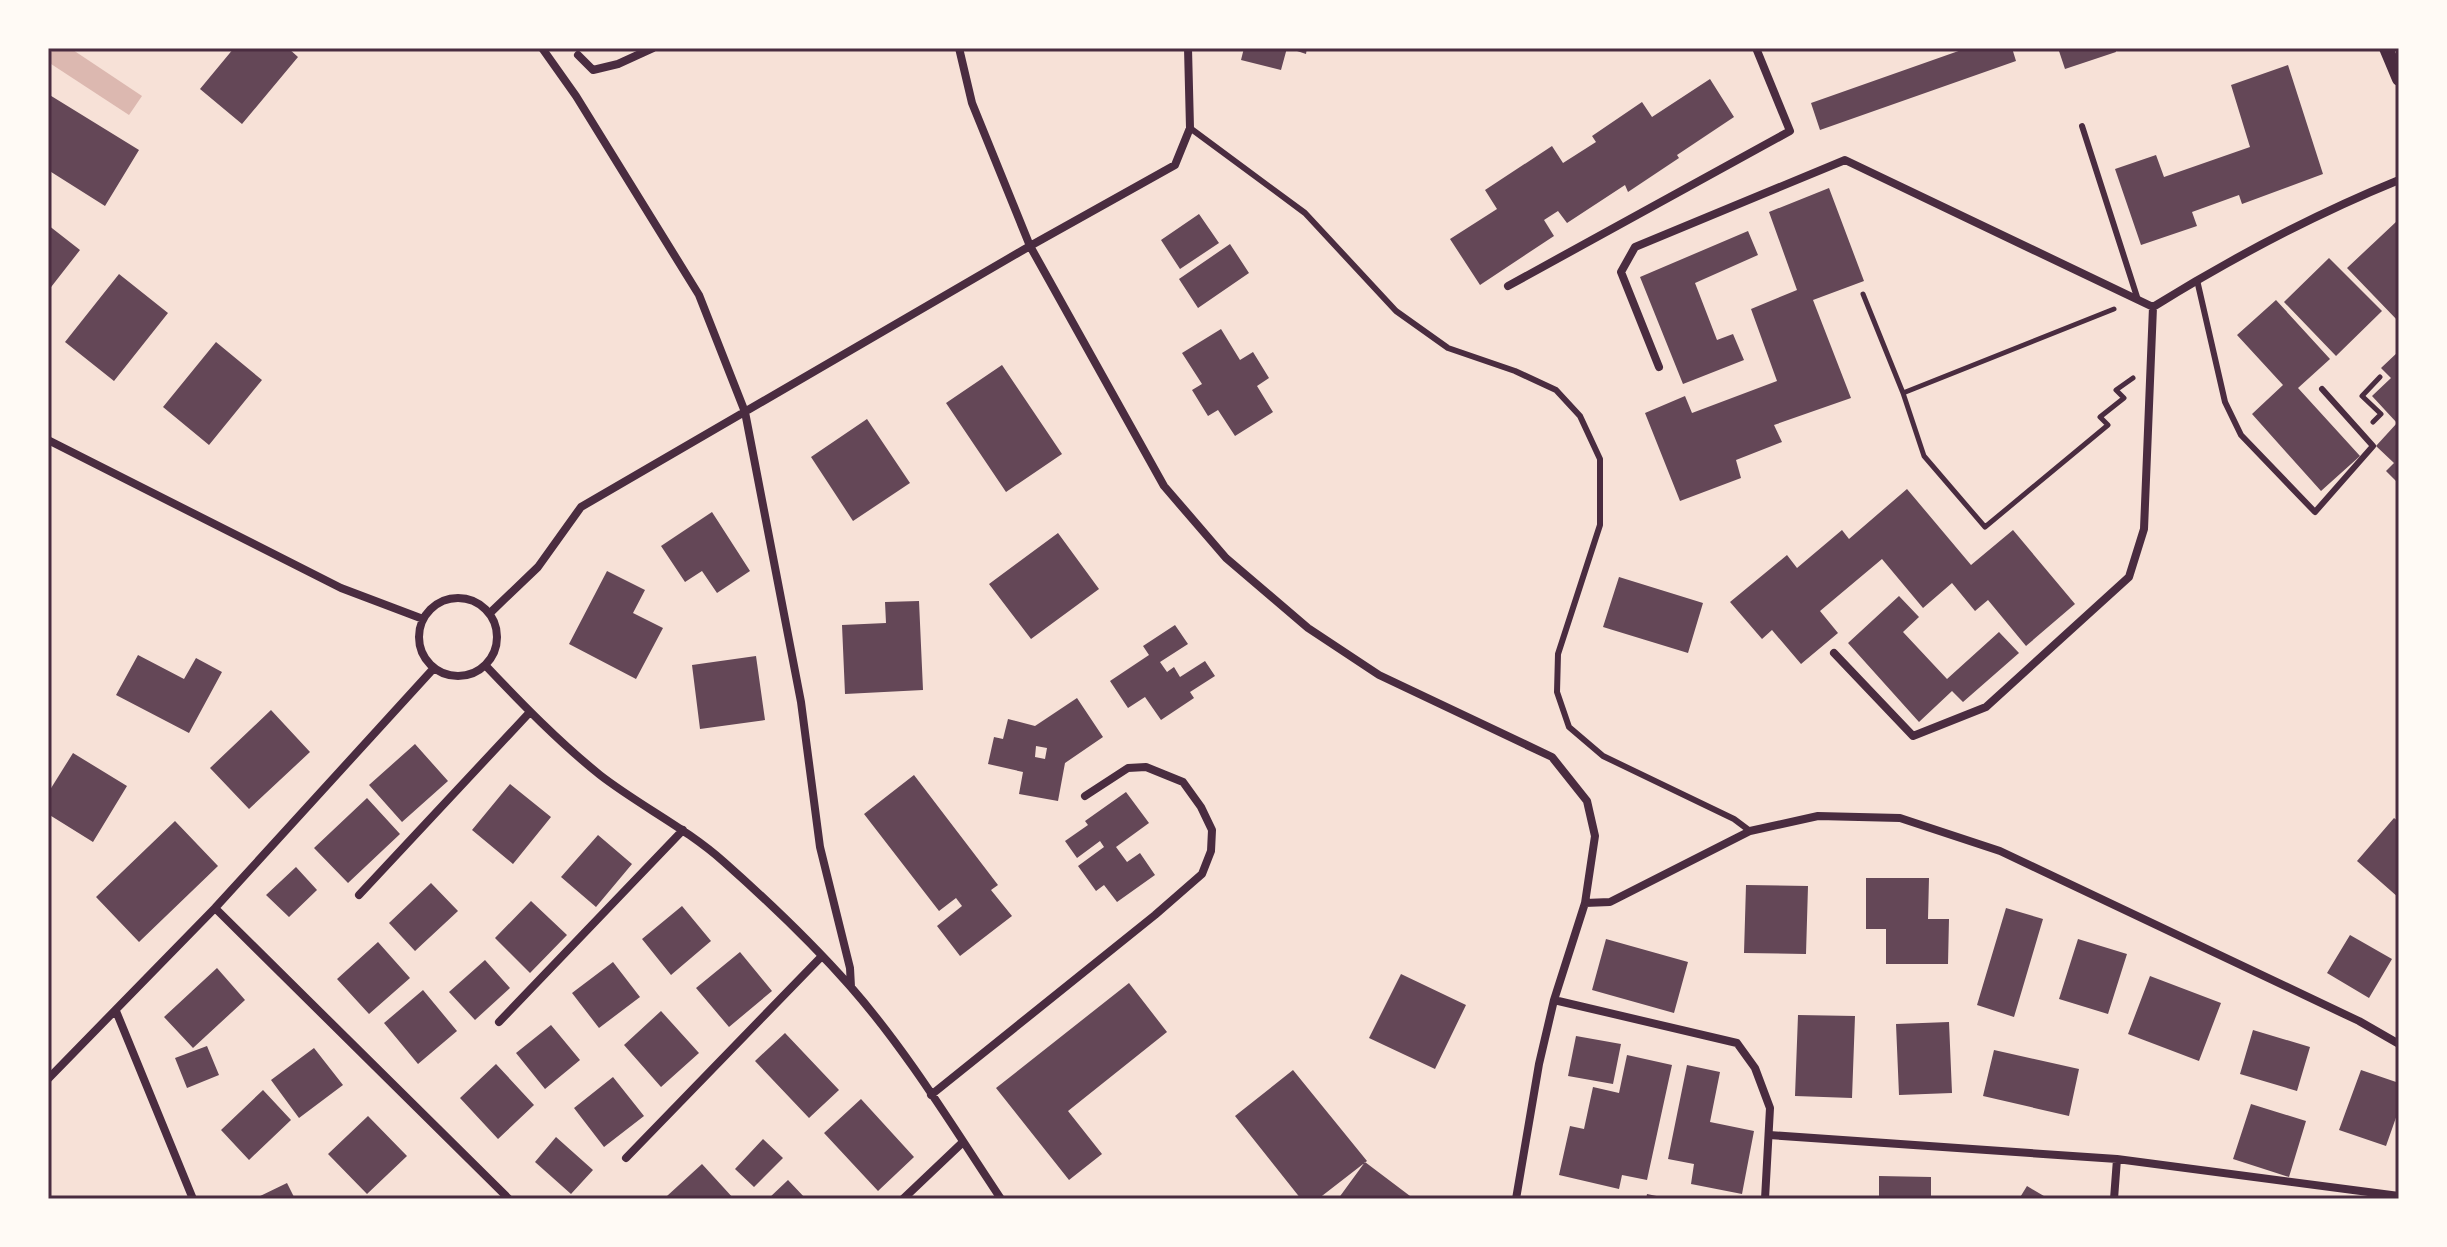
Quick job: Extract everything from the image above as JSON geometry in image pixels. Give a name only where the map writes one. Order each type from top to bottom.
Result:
[{"type":"street","points":[[542,48],[576,96],[699,295],[745,412],[801,702],[820,847],[850,968],[851,987]]},
{"type":"street","points":[[578,55],[593,70],[618,64],[653,48]]},
{"type":"street","points":[[959,48],[972,103],[1030,246],[1164,486],[1226,558],[1308,628],[1379,675],[1552,757],[1587,801],[1595,836],[1585,903],[1554,1000],[1539,1064],[1516,1199]]},
{"type":"street","points":[[490,613],[538,567],[581,507],[1175,165],[1190,128],[1188,48]]},
{"type":"street","points":[[1508,286],[1790,131],[1756,48]]},
{"type":"street","points":[[2386,48],[2399,79]]},
{"type":"street","points":[[1659,367],[1621,272],[1635,247],[1845,160],[2153,307]]},
{"type":"street","points":[[2153,307],[2332,208],[2399,180]]},
{"type":"street","points":[[1834,653],[1913,736],[1986,707],[2129,577],[2144,529],[2153,307]]},
{"type":"street","points":[[48,440],[341,588],[423,619]]},
{"type":"street","points":[[463,597],[478,603],[490,613],[498,634],[493,657],[486,666],[470,675],[451,676],[434,668],[421,651],[419,630],[423,619],[433,607],[447,599],[463,597]]},
{"type":"street","points":[[486,666],[530,712],[601,776],[683,830],[722,860],[822,956],[903,1053],[1001,1199]]},
{"type":"street","points":[[48,1079],[215,908],[434,668]]},
{"type":"street","points":[[359,895],[530,712]]},
{"type":"street","points":[[931,1095],[1202,874],[1211,851],[1212,830],[1201,807],[1183,782],[1146,767],[1128,768],[1085,796]]},
{"type":"street","points":[[1585,903],[1610,902],[1750,831],[1818,816],[1900,818],[2000,851],[2359,1021],[2399,1044]]},
{"type":"street","points":[[499,1022],[683,830]]},
{"type":"street","points":[[215,908],[509,1199]]},
{"type":"street","points":[[626,1158],[822,956]]},
{"type":"street","points":[[1554,1000],[1737,1043],[1755,1068],[1770,1108],[1765,1199]]},
{"type":"street","points":[[116,1011],[193,1199]]},
{"type":"street","points":[[1769,1135],[2117,1159],[2399,1196]]},
{"type":"street","points":[[903,1199],[963,1142]]},
{"type":"street","points":[[2114,1199],[2117,1159]]},
{"type":"lane","points":[[2082,126],[2138,300]]},
{"type":"lane","points":[[1190,128],[1305,213],[1396,311],[1448,348],[1515,371],[1556,390],[1580,416],[1600,459],[1600,525],[1558,654],[1557,692],[1569,727],[1603,756],[1734,819],[1750,831]]},
{"type":"lane","points":[[2197,280],[2225,402],[2241,435],[2315,512],[2373,446],[2322,389]]},
{"type":"path","points":[[1863,294],[1903,393],[1924,456],[1985,527],[2108,425],[2100,417],[2124,398],[2116,390],[2151,364]]},
{"type":"path","points":[[1903,393],[2138,300]]},
{"type":"path","points":[[2362,396],[2380,377]]},
{"type":"shaded area","points":[[54,48],[70,48],[142,96],[129,115],[48,62]]},
{"type":"building","points":[[234,48],[288,48],[298,57],[242,124],[200,89]]},
{"type":"building","points":[[1244,48],[1287,48],[1281,70],[1241,60]]},
{"type":"building","points":[[1288,48],[1307,48],[1306,54]]},
{"type":"building","points":[[1967,48],[2012,48],[2016,61],[1820,130],[1811,103]]},
{"type":"building","points":[[2058,48],[2115,48],[2116,52],[2065,69]]},
{"type":"building","points":[[2288,65],[2323,174],[2242,204],[2239,195],[2192,212],[2197,226],[2141,245],[2115,169],[2156,155],[2164,177],[2250,147],[2231,85]]},
{"type":"building","points":[[1710,79],[1734,117],[1628,192],[1625,185],[1567,223],[1558,211],[1544,220],[1554,236],[1480,285],[1450,239],[1497,209],[1485,190],[1552,146],[1563,163],[1596,142],[1592,136],[1642,102],[1652,117]]},
{"type":"building","points":[[48,94],[139,150],[105,206],[48,170]]},
{"type":"building","points":[[1829,188],[1864,281],[1813,300],[1851,398],[1774,425],[1782,442],[1736,460],[1741,478],[1680,501],[1645,413],[1685,396],[1692,413],[1777,381],[1751,309],[1797,290],[1769,212]]},
{"type":"building","points":[[1199,214],[1219,243],[1180,269],[1161,240]]},
{"type":"building","points":[[2397,221],[2399,223],[2399,322],[2347,268]]},
{"type":"building","points":[[48,225],[80,250],[48,291]]},
{"type":"building","points":[[1748,231],[1758,255],[1695,283],[1717,340],[1733,334],[1744,360],[1683,384],[1640,277]]},
{"type":"building","points":[[1230,244],[1249,273],[1198,308],[1179,279]]},
{"type":"building","points":[[2329,258],[2382,311],[2336,356],[2284,302]]},
{"type":"building","points":[[119,274],[168,313],[114,381],[65,342]]},
{"type":"building","points":[[2276,300],[2330,359],[2298,388],[2360,456],[2321,491],[2252,414],[2283,385],[2237,335]]},
{"type":"building","points":[[1221,329],[1240,360],[1253,352],[1269,378],[1257,386],[1273,412],[1235,436],[1218,410],[1208,416],[1192,390],[1202,384],[1182,353]]},
{"type":"building","points":[[216,342],[262,380],[209,445],[163,407]]},
{"type":"building","points":[[2399,351],[2399,484],[2386,471],[2394,463],[2376,446],[2397,423],[2372,396],[2391,378],[2381,368]]},
{"type":"building","points":[[1002,365],[1062,454],[1006,492],[946,403]]},
{"type":"building","points":[[867,419],[910,483],[853,521],[811,457]]},
{"type":"building","points":[[1907,489],[1971,565],[2013,530],[2075,604],[2026,646],[1988,600],[1975,611],[1952,583],[1923,608],[1882,559],[1820,611],[1838,633],[1801,664],[1772,630],[1762,639],[1730,602],[1787,555],[1797,568],[1842,530],[1849,539]]},
{"type":"building","points":[[712,512],[750,571],[717,593],[702,571],[685,582],[661,546]]},
{"type":"building","points":[[1058,533],[1099,589],[1031,639],[989,584]]},
{"type":"building","points":[[607,571],[645,590],[633,613],[663,628],[636,679],[569,644]]},
{"type":"building","points":[[1619,577],[1703,603],[1688,653],[1603,627]]},
{"type":"building","points":[[1899,596],[1919,617],[1903,632],[1947,679],[1999,632],[2019,653],[1963,702],[1952,691],[1919,722],[1848,643]]},
{"type":"building","points":[[919,601],[923,690],[845,694],[842,625],[886,623],[885,602]]},
{"type":"building","points":[[1175,625],[1188,644],[1160,662],[1167,672],[1174,667],[1180,677],[1205,661],[1215,676],[1190,692],[1194,698],[1161,720],[1145,697],[1128,708],[1110,681],[1149,655],[1143,646]]},
{"type":"building","points":[[138,655],[184,679],[196,658],[222,672],[189,733],[116,695]]},
{"type":"building","points":[[756,656],[765,720],[700,729],[692,665]]},
{"type":"building","points":[[1077,698],[1103,737],[1065,763],[1058,801],[1019,794],[1023,772],[988,764],[994,737],[1003,739],[1008,719],[1035,726]],"holes":[[[1036,746],[1047,748],[1045,759],[1035,757]]]},
{"type":"building","points":[[271,710],[310,752],[249,809],[210,768]]},
{"type":"building","points":[[415,744],[448,781],[402,822],[369,785]]},
{"type":"building","points":[[73,753],[127,786],[93,842],[48,814],[48,793]]},
{"type":"building","points":[[914,775],[998,885],[991,890],[1012,916],[960,956],[937,926],[962,906],[956,898],[939,911],[864,814]]},
{"type":"building","points":[[510,784],[551,817],[513,864],[472,830]]},
{"type":"building","points":[[1126,792],[1149,823],[1116,847],[1127,862],[1140,853],[1155,875],[1117,902],[1104,885],[1096,891],[1078,866],[1104,847],[1100,841],[1077,858],[1065,841],[1088,825],[1085,821]]},
{"type":"building","points":[[367,798],[400,834],[348,883],[314,848]]},
{"type":"building","points":[[2394,818],[2399,822],[2399,898],[2357,861]]},
{"type":"building","points":[[175,821],[218,866],[139,942],[96,897]]},
{"type":"building","points":[[598,835],[632,864],[596,907],[561,877]]},
{"type":"building","points":[[296,867],[317,890],[289,917],[266,895]]},
{"type":"building","points":[[1866,878],[1929,878],[1928,919],[1949,919],[1948,964],[1886,964],[1886,929],[1866,929]]},
{"type":"building","points":[[431,883],[458,911],[415,951],[389,923]]},
{"type":"building","points":[[1746,885],[1808,886],[1806,954],[1744,953]]},
{"type":"building","points":[[531,901],[567,935],[530,973],[495,938]]},
{"type":"building","points":[[682,906],[711,941],[671,975],[642,939]]},
{"type":"building","points":[[2006,908],[2043,919],[2014,1017],[1977,1005]]},
{"type":"building","points":[[2350,935],[2392,959],[2369,998],[2327,973]]},
{"type":"building","points":[[1606,939],[1688,962],[1674,1013],[1592,990]]},
{"type":"building","points":[[2078,939],[2127,954],[2108,1014],[2059,999]]},
{"type":"building","points":[[378,942],[410,978],[369,1014],[337,979]]},
{"type":"building","points":[[740,952],[772,991],[729,1027],[696,988]]},
{"type":"building","points":[[485,960],[510,988],[475,1020],[449,992]]},
{"type":"building","points":[[613,962],[640,997],[599,1028],[572,993]]},
{"type":"building","points":[[217,968],[245,1000],[193,1048],[164,1017]]},
{"type":"building","points":[[1401,974],[1466,1005],[1435,1069],[1369,1038]]},
{"type":"building","points":[[2150,976],[2221,1003],[2199,1061],[2128,1034]]},
{"type":"building","points":[[1129,983],[1167,1032],[1068,1111],[1102,1154],[1069,1180],[996,1088]]},
{"type":"building","points":[[423,990],[457,1031],[418,1064],[384,1023]]},
{"type":"building","points":[[661,1011],[699,1053],[661,1087],[624,1045]]},
{"type":"building","points":[[1798,1015],[1855,1016],[1852,1098],[1795,1096]]},
{"type":"building","points":[[1949,1022],[1952,1093],[1899,1095],[1896,1024]]},
{"type":"building","points":[[551,1025],[580,1060],[545,1089],[516,1053]]},
{"type":"building","points":[[2253,1030],[2310,1047],[2297,1091],[2240,1074]]},
{"type":"building","points":[[785,1033],[839,1090],[809,1118],[755,1061]]},
{"type":"building","points":[[1576,1036],[1621,1044],[1613,1084],[1568,1076]]},
{"type":"building","points":[[207,1046],[219,1075],[187,1088],[175,1058]]},
{"type":"building","points":[[314,1048],[343,1085],[299,1118],[271,1080]]},
{"type":"building","points":[[1994,1050],[2079,1069],[2069,1116],[1983,1096]]},
{"type":"building","points":[[1627,1055],[1672,1065],[1647,1180],[1622,1175],[1619,1189],[1559,1175],[1570,1126],[1584,1129],[1593,1087],[1619,1093]]},
{"type":"building","points":[[496,1064],[534,1105],[498,1139],[460,1098]]},
{"type":"building","points":[[1687,1065],[1720,1072],[1710,1122],[1754,1131],[1742,1194],[1691,1184],[1694,1164],[1668,1159]]},
{"type":"building","points":[[1293,1070],[1367,1161],[1318,1199],[1301,1199],[1235,1116]]},
{"type":"building","points":[[2361,1070],[2399,1083],[2399,1109],[2386,1146],[2339,1130]]},
{"type":"building","points":[[613,1077],[644,1116],[604,1147],[574,1108]]},
{"type":"building","points":[[263,1090],[291,1120],[249,1160],[221,1130]]},
{"type":"building","points":[[861,1099],[914,1157],[878,1191],[824,1133]]},
{"type":"building","points":[[2251,1104],[2306,1121],[2289,1177],[2233,1159]]},
{"type":"building","points":[[368,1116],[407,1156],[367,1194],[328,1154]]},
{"type":"building","points":[[556,1137],[593,1170],[571,1194],[535,1162]]},
{"type":"building","points":[[763,1139],[783,1158],[754,1187],[735,1169]]},
{"type":"building","points":[[1365,1162],[1414,1199],[1338,1199]]},
{"type":"building","points":[[702,1164],[734,1199],[670,1199],[667,1196]]},
{"type":"building","points":[[1879,1176],[1931,1177],[1931,1199],[1879,1199]]},
{"type":"building","points":[[788,1180],[806,1199],[768,1199]]},
{"type":"building","points":[[287,1183],[295,1199],[254,1199]]},
{"type":"building","points":[[2027,1186],[2049,1199],[2019,1199]]},
{"type":"building","points":[[1647,1194],[1666,1198],[1666,1199],[1646,1199]]}]
